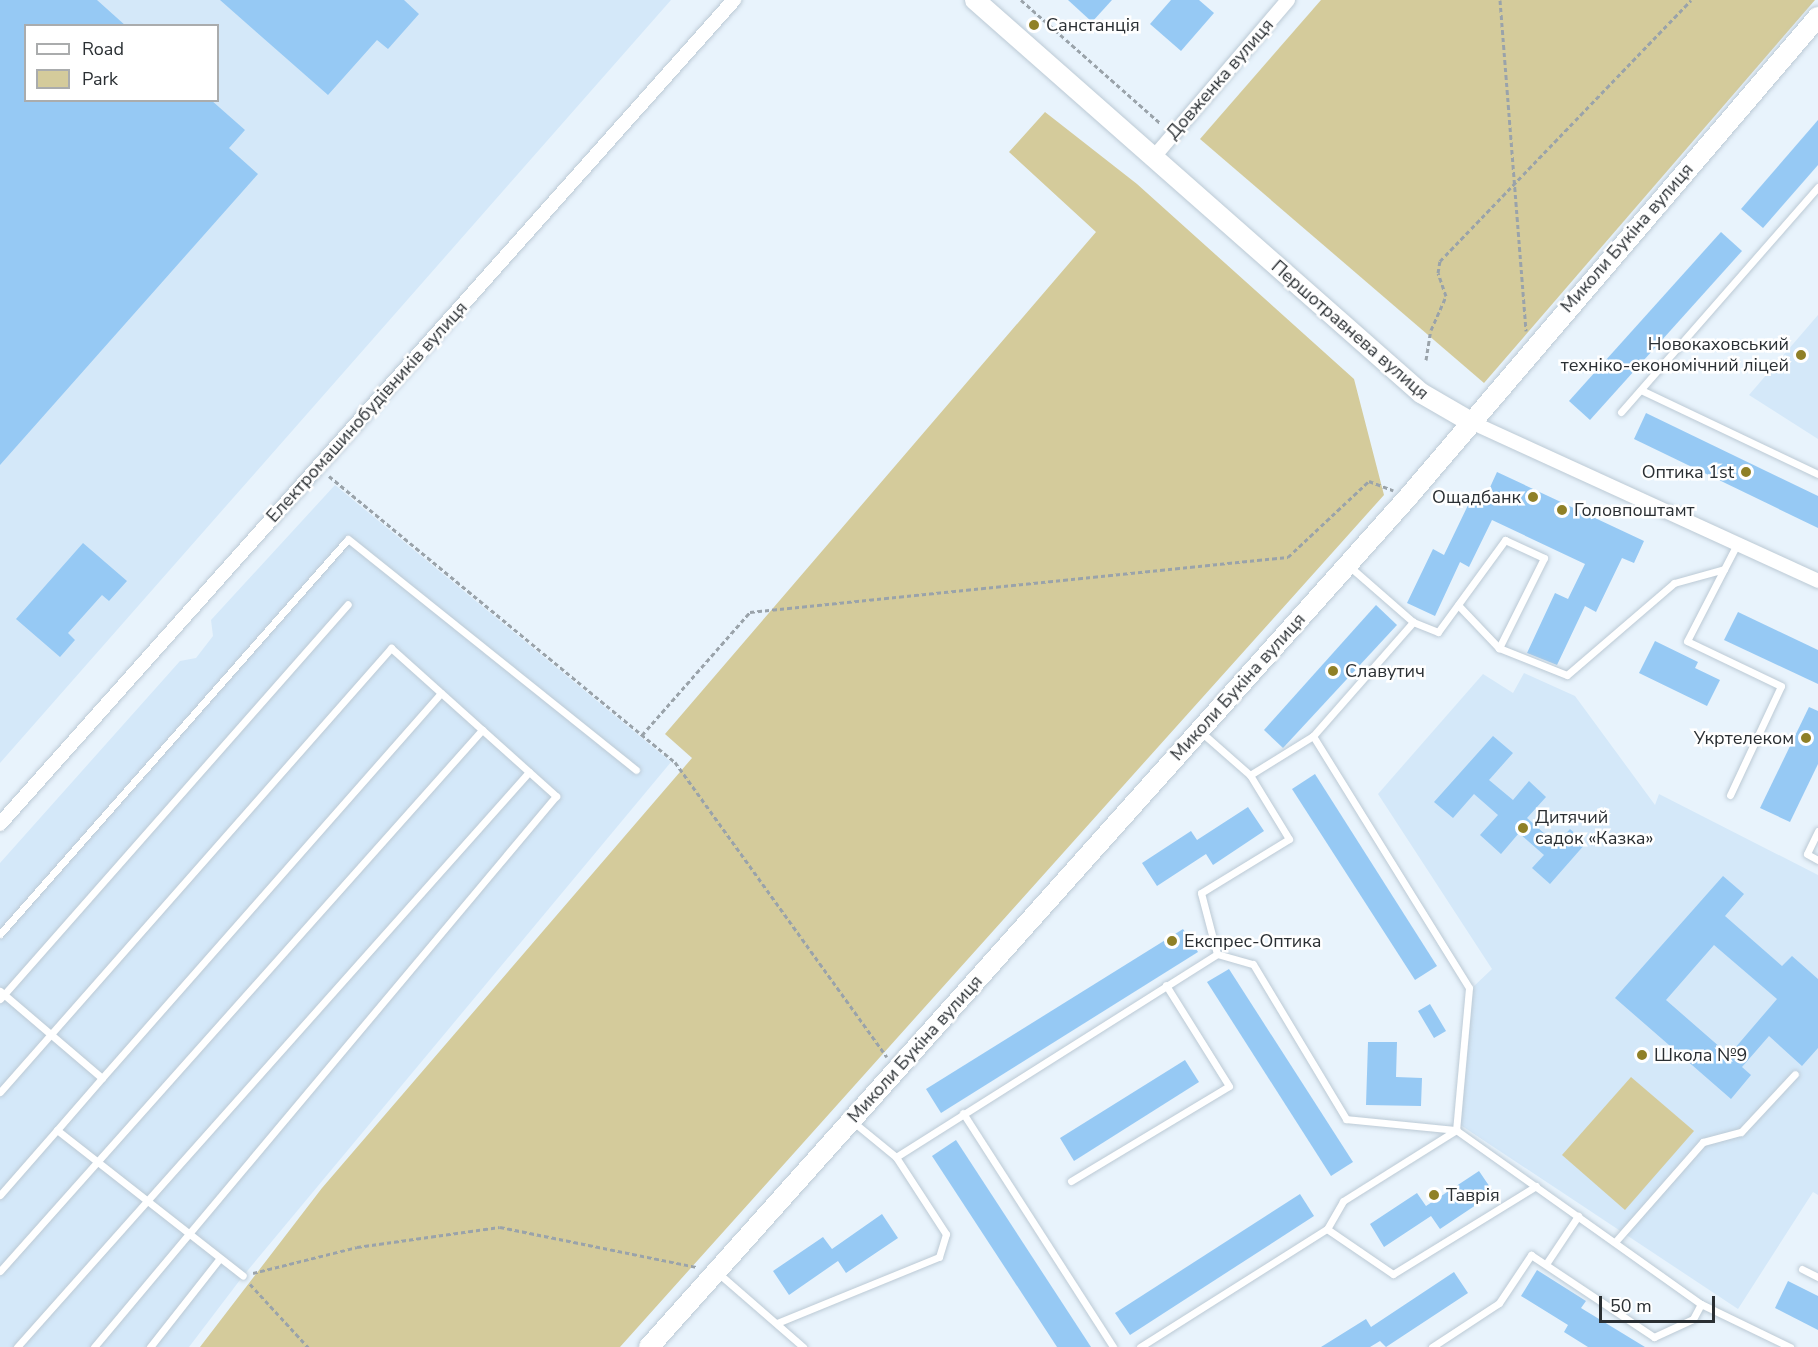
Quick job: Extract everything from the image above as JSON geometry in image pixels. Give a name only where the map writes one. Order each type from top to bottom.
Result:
[{"type":"street","name":"Електромашинобудівників вулиця","points":[[0,824],[734,0]]},
{"type":"street","name":"Першотравнева вулиця","points":[[975,0],[1421,393],[1471,422],[1738,542],[1818,581]]},
{"type":"street","name":"Довженка вулиця","points":[[1153,158],[1288,0]]},
{"type":"street","name":"Миколи Букіна вулиця","points":[[649,1347],[1408,496],[1818,17]]},
{"type":"lane","points":[[1621,412],[1818,188]]},
{"type":"lane","points":[[1641,390],[1818,474]]},
{"type":"lane","points":[[0,934],[348,539],[636,770]]},
{"type":"lane","points":[[1347,565],[1413,622],[1438,633],[1505,540],[1544,558],[1499,648]]},
{"type":"lane","points":[[1730,795],[1781,686],[1687,641],[1738,542]]},
{"type":"lane","points":[[1458,605],[1499,648],[1567,675],[1674,583],[1724,569]]},
{"type":"lane","points":[[102,1078],[1,995],[348,604]]},
{"type":"lane","points":[[1250,775],[1313,736],[1413,622]]},
{"type":"lane","points":[[0,1092],[391,648],[556,796],[94,1347]]},
{"type":"lane","points":[[0,1195],[441,693]]},
{"type":"lane","points":[[0,1271],[482,730]]},
{"type":"lane","points":[[1199,731],[1250,775],[1288,839],[1202,893],[1217,954]]},
{"type":"lane","points":[[1313,736],[1469,988],[1456,1130]]},
{"type":"lane","points":[[17,1347],[145,1199],[529,772]]},
{"type":"lane","points":[[1818,831],[1807,855],[1818,860]]},
{"type":"lane","points":[[896,1157],[1217,954],[1252,964],[1346,1119],[1456,1130],[1701,1304],[1790,1347]]},
{"type":"lane","points":[[1071,1181],[1229,1086],[1166,985]]},
{"type":"lane","points":[[1615,1242],[1703,1142],[1741,1132],[1795,1074]]},
{"type":"lane","points":[[963,1113],[1113,1347]]},
{"type":"lane","points":[[777,1323],[939,1257],[946,1234],[896,1157],[851,1120]]},
{"type":"lane","points":[[57,1130],[243,1276]]},
{"type":"lane","points":[[1140,1347],[1327,1229],[1343,1201],[1456,1130]]},
{"type":"lane","points":[[1327,1229],[1393,1274],[1536,1186]]},
{"type":"lane","points":[[1546,1264],[1578,1216]]},
{"type":"lane","points":[[1432,1347],[1499,1303],[1531,1255],[1654,1337],[1693,1319],[1701,1304]]},
{"type":"lane","points":[[150,1347],[220,1258]]},
{"type":"lane","points":[[1802,1269],[1818,1277]]},
{"type":"lane","points":[[716,1272],[803,1347]]},
{"type":"path","points":[[1021,0],[1161,124]]},
{"type":"path","points":[[1500,0],[1526,331]]},
{"type":"path","points":[[1426,360],[1431,330],[1446,296],[1438,273],[1440,261],[1691,0]]},
{"type":"path","points":[[642,735],[750,612],[1288,557],[1370,481],[1408,496]]},
{"type":"path","points":[[308,1347],[243,1276],[357,1246],[500,1227],[716,1272]]},
{"type":"shaded area","points":[[0,0],[671,0],[0,763]]},
{"type":"shaded area","name":"Новокаховський техніко-економічний ліцей","points":[[1818,315],[1818,439],[1749,395]]},
{"type":"shaded area","points":[[335,485],[671,762],[243,1276],[189,1347],[0,1347],[0,863],[180,661],[196,658],[213,636],[211,620]]},
{"type":"shaded area","name":"Школа №9","points":[[1524,673],[1575,696],[1655,805],[1659,794],[1818,875],[1818,1195],[1813,1192],[1738,1309],[1459,1124],[1473,987],[1492,969],[1378,794],[1483,674],[1513,693]]},
{"type":"green space","points":[[1321,0],[1815,0],[1484,383],[1200,139]]},
{"type":"green space","points":[[1045,112],[1137,184],[1354,379],[1384,495],[620,1347],[200,1347],[322,1188],[692,758],[665,734],[1096,232],[1009,152]]},
{"type":"green space","points":[[1631,1077],[1694,1131],[1625,1210],[1562,1155]]},
{"type":"building","points":[[0,0],[97,0],[124,24],[24,24],[24,102],[213,102],[245,130],[229,148],[258,174],[0,465]]},
{"type":"building","points":[[220,0],[404,0],[419,14],[388,49],[377,40],[328,95]]},
{"type":"building","points":[[1068,0],[1112,0],[1092,22]]},
{"type":"building","points":[[1171,0],[1199,0],[1214,13],[1181,51],[1150,24]]},
{"type":"building","points":[[1818,120],[1818,165],[1763,228],[1741,209]]},
{"type":"building","points":[[1721,232],[1742,251],[1590,420],[1569,401]]},
{"type":"building","points":[[1646,413],[1818,496],[1818,528],[1634,439]]},
{"type":"building","points":[[1497,472],[1644,541],[1634,563],[1622,558],[1596,612],[1585,606],[1557,665],[1527,653],[1555,593],[1568,599],[1585,564],[1492,520],[1469,567],[1460,562],[1435,616],[1407,603],[1433,549],[1444,555],[1470,501],[1481,507]]},
{"type":"building","points":[[83,543],[127,581],[109,601],[102,595],[68,633],[75,640],[60,657],[16,619]]},
{"type":"building","points":[[1376,605],[1397,625],[1283,748],[1264,730]]},
{"type":"building","name":"Укртелеком","points":[[1738,612],[1818,650],[1818,684],[1724,640]]},
{"type":"building","points":[[1655,641],[1698,662],[1695,668],[1720,680],[1707,706],[1639,673]]},
{"type":"building","name":"Укртелеком","points":[[1809,707],[1818,711],[1818,764],[1790,822],[1760,808]]},
{"type":"building","points":[[1493,736],[1513,753],[1489,780],[1513,800],[1529,781],[1546,797],[1527,818],[1556,844],[1570,829],[1586,843],[1550,884],[1532,868],[1544,855],[1519,833],[1501,854],[1480,835],[1498,815],[1474,794],[1453,818],[1434,802]]},
{"type":"building","points":[[1315,774],[1437,966],[1415,980],[1292,789]]},
{"type":"building","points":[[1248,807],[1264,831],[1213,865],[1206,854],[1157,886],[1142,863],[1191,831],[1197,840]]},
{"type":"building","points":[[1723,876],[1744,894],[1725,916],[1782,966],[1792,956],[1818,979],[1818,1048],[1802,1066],[1769,1036],[1742,1067],[1751,1075],[1731,1099],[1615,998]],"holes":[[[1714,945],[1777,999],[1729,1055],[1666,1000]]]},
{"type":"building","points":[[1183,929],[1198,952],[941,1113],[926,1089]]},
{"type":"building","points":[[1229,969],[1353,1162],[1331,1176],[1207,982]]},
{"type":"building","points":[[1430,1004],[1446,1031],[1434,1038],[1418,1011]]},
{"type":"building","points":[[1368,1042],[1397,1042],[1396,1077],[1422,1078],[1421,1106],[1366,1105]]},
{"type":"building","points":[[1185,1060],[1199,1082],[1074,1161],[1060,1138]]},
{"type":"building","points":[[956,1140],[1091,1347],[1057,1347],[932,1156]]},
{"type":"building","points":[[1479,1171],[1494,1193],[1440,1229],[1431,1216],[1384,1247],[1370,1224],[1417,1193],[1426,1206]]},
{"type":"building","points":[[1300,1194],[1314,1216],[1130,1335],[1115,1313]]},
{"type":"building","points":[[882,1214],[898,1238],[846,1273],[838,1261],[789,1295],[773,1271],[823,1237],[832,1249]]},
{"type":"building","points":[[1537,1270],[1586,1301],[1581,1308],[1645,1347],[1588,1347],[1564,1332],[1568,1325],[1521,1296]]},
{"type":"building","points":[[1454,1272],[1468,1293],[1386,1347],[1380,1341],[1370,1347],[1321,1347],[1366,1319],[1371,1327]]},
{"type":"building","points":[[1788,1281],[1818,1296],[1818,1330],[1775,1308]]},
{"type":"place","name":"Санстанція","points":[[1034,25]]},
{"type":"place","name":"Новокаховський техніко-економічний ліцей","points":[[1801,355]]},
{"type":"place","name":"Оптика 1st","points":[[1746,472]]},
{"type":"place","name":"Ощадбанк","points":[[1533,497]]},
{"type":"place","name":"Головпоштамт","points":[[1562,510]]},
{"type":"place","name":"Славутич","points":[[1333,671]]},
{"type":"place","name":"Укртелеком","points":[[1806,738]]},
{"type":"place","name":"Дитячий садок «Казка»","points":[[1523,828]]},
{"type":"place","name":"Експрес-Оптика","points":[[1172,941]]},
{"type":"place","name":"Школа №9","points":[[1642,1055]]},
{"type":"place","name":"Таврія","points":[[1434,1195]]}]
